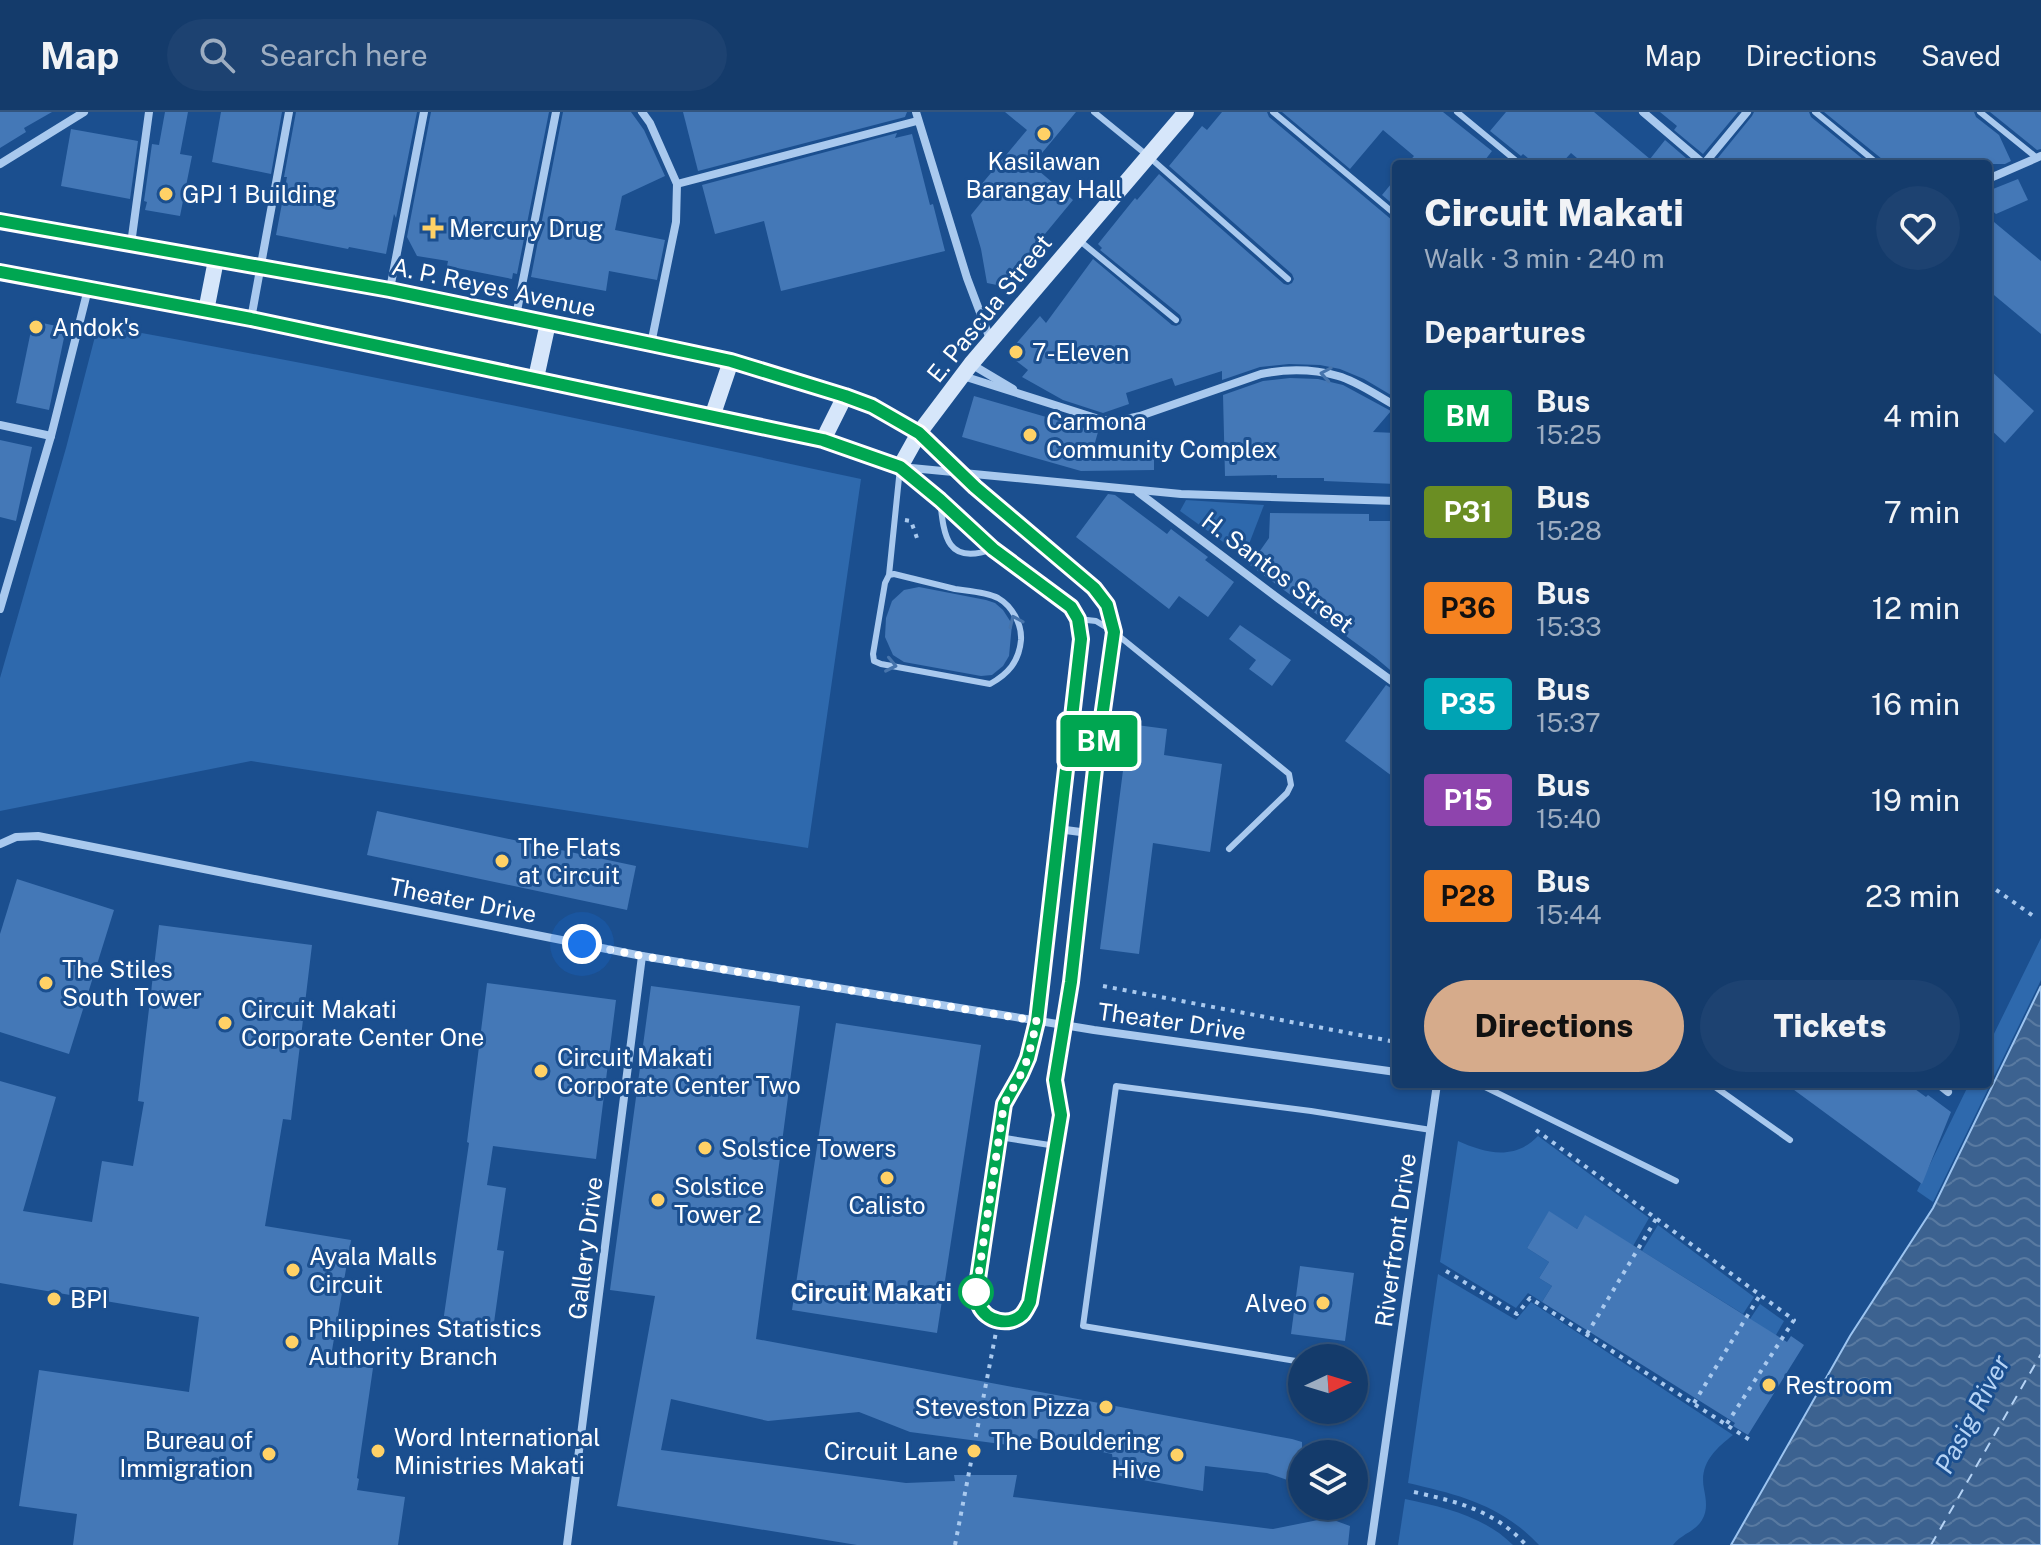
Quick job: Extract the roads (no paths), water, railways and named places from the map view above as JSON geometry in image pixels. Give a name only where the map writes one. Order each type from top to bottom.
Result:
[{"type":"street","points":[[0,164],[84,112]]},
{"type":"street","points":[[131,244],[149,112]]},
{"type":"street","points":[[251,319],[289,112]]},
{"type":"street","points":[[390,290],[424,112]]},
{"type":"street","points":[[516,316],[556,112]]},
{"type":"street","points":[[642,112],[677,184],[676,222],[651,344]]},
{"type":"street","name":"E. Pascua Street","points":[[900,467],[919,433],[967,370],[1186,112]]},
{"type":"street","points":[[1643,112],[1699,160]]},
{"type":"street","points":[[1707,160],[1747,112]]},
{"type":"street","points":[[677,184],[917,117],[967,278],[991,341]]},
{"type":"street","points":[[1992,177],[2039,157]]},
{"type":"street","name":"A. P. Reyes Avenue","points":[[0,221],[390,290],[731,361],[872,406],[919,433]]},
{"type":"street","points":[[206,311],[216,260]]},
{"type":"street","points":[[0,272],[251,319],[823,440],[900,467],[1138,491],[1392,501]]},
{"type":"street","points":[[0,609],[51,436],[88,289]]},
{"type":"street","points":[[536,378],[548,323]]},
{"type":"street","points":[[712,417],[731,361]]},
{"type":"street","points":[[967,370],[1024,396]]},
{"type":"street","points":[[967,370],[1024,396],[1102,420],[1140,416],[1261,374],[1281,370],[1340,376],[1392,404]]},
{"type":"street","points":[[823,440],[845,396]]},
{"type":"street","points":[[0,425],[51,436]]},
{"type":"street","points":[[919,433],[959,472],[1094,588],[1107,605],[1114,632],[1064,1025]]},
{"type":"street","points":[[900,467],[993,549],[1071,607],[1078,619],[1081,639],[1037,1021]]},
{"type":"street","name":"H. Santos Street","points":[[1138,491],[1392,681]]},
{"type":"street","points":[[1067,756],[1096,760]]},
{"type":"street","points":[[1058,829],[1088,833]]},
{"type":"street","name":"Theater Drive","points":[[0,844],[16,837],[38,836],[642,956],[1037,1021],[1392,1071]]},
{"type":"street","name":"Gallery Drive","points":[[567,1545],[642,956]]},
{"type":"street","name":"Riverfront Drive","points":[[1371,1545],[1436,1088]]},
{"type":"street","points":[[1943,1088],[1948,1092]]},
{"type":"lane","points":[[1094,112],[1288,279]]},
{"type":"lane","points":[[1273,112],[1392,212]]},
{"type":"lane","points":[[1457,112],[1515,160]]},
{"type":"lane","points":[[1815,112],[1873,160]]},
{"type":"lane","points":[[1980,112],[2039,157]]},
{"type":"lane","points":[[1078,238],[1176,320]]},
{"type":"lane","points":[[889,575],[996,597],[1008,606],[1017,619],[1021,635],[1020,650],[1014,665],[990,684],[874,661],[875,640],[889,575],[900,467]]},
{"type":"lane","points":[[940,500],[943,532],[949,545],[961,554],[980,554],[993,549]]},
{"type":"lane","points":[[1078,619],[1096,621],[1114,632],[1289,774],[1291,785],[1287,793],[1229,849]]},
{"type":"lane","points":[[1037,1021],[1028,1058],[1004,1104],[976,1292],[978,1305],[986,1316],[998,1321],[1012,1321],[1023,1314],[1030,1302],[1061,1115],[1055,1080],[1064,1025]]},
{"type":"lane","points":[[1288,1360],[1083,1326],[1116,1086],[1431,1130]]},
{"type":"lane","points":[[1488,1088],[1676,1181]]},
{"type":"lane","points":[[1717,1088],[1790,1140]]},
{"type":"lane","points":[[999,1137],[1056,1146]]},
{"type":"water","name":"Pasig River","points":[[2041,986],[2041,1545],[1731,1545],[1850,1336],[1933,1208]]},
{"type":"place","name":"Kasilawan Barangay Hall","points":[[1044,134]]},
{"type":"place","name":"GPJ 1 Building","points":[[166,194]]},
{"type":"place","name":"Mercury Drug","points":[[433,228]]},
{"type":"place","name":"Andok's","points":[[36,327]]},
{"type":"place","name":"7-Eleven","points":[[1016,352]]},
{"type":"place","name":"Carmona Community Complex","points":[[1030,435]]},
{"type":"place","name":"The Flats at Circuit","points":[[502,861]]},
{"type":"place","name":"The Stiles South Tower","points":[[46,983]]},
{"type":"place","name":"Circuit Makati Corporate Center One","points":[[225,1023]]},
{"type":"place","name":"Circuit Makati Corporate Center Two","points":[[541,1071]]},
{"type":"place","name":"Solstice Towers","points":[[705,1148]]},
{"type":"place","name":"Calisto","points":[[887,1178]]},
{"type":"place","name":"Solstice Tower 2","points":[[658,1200]]},
{"type":"place","name":"Ayala Malls Circuit","points":[[293,1270]]},
{"type":"place","name":"Circuit Makati","points":[[976,1292]]},
{"type":"place","name":"BPI","points":[[54,1299]]},
{"type":"place","name":"Alveo","points":[[1323,1303]]},
{"type":"place","name":"Philippines Statistics Authority Branch","points":[[292,1342]]},
{"type":"place","name":"Restroom","points":[[1769,1385]]},
{"type":"place","name":"Steveston Pizza","points":[[1106,1407]]},
{"type":"place","name":"Word International Ministries Makati","points":[[378,1451]]},
{"type":"place","name":"Circuit Lane","points":[[974,1451]]},
{"type":"place","name":"Bureau of Immigration","points":[[269,1454]]},
{"type":"place","name":"The Bouldering Hive","points":[[1177,1455]]}]
